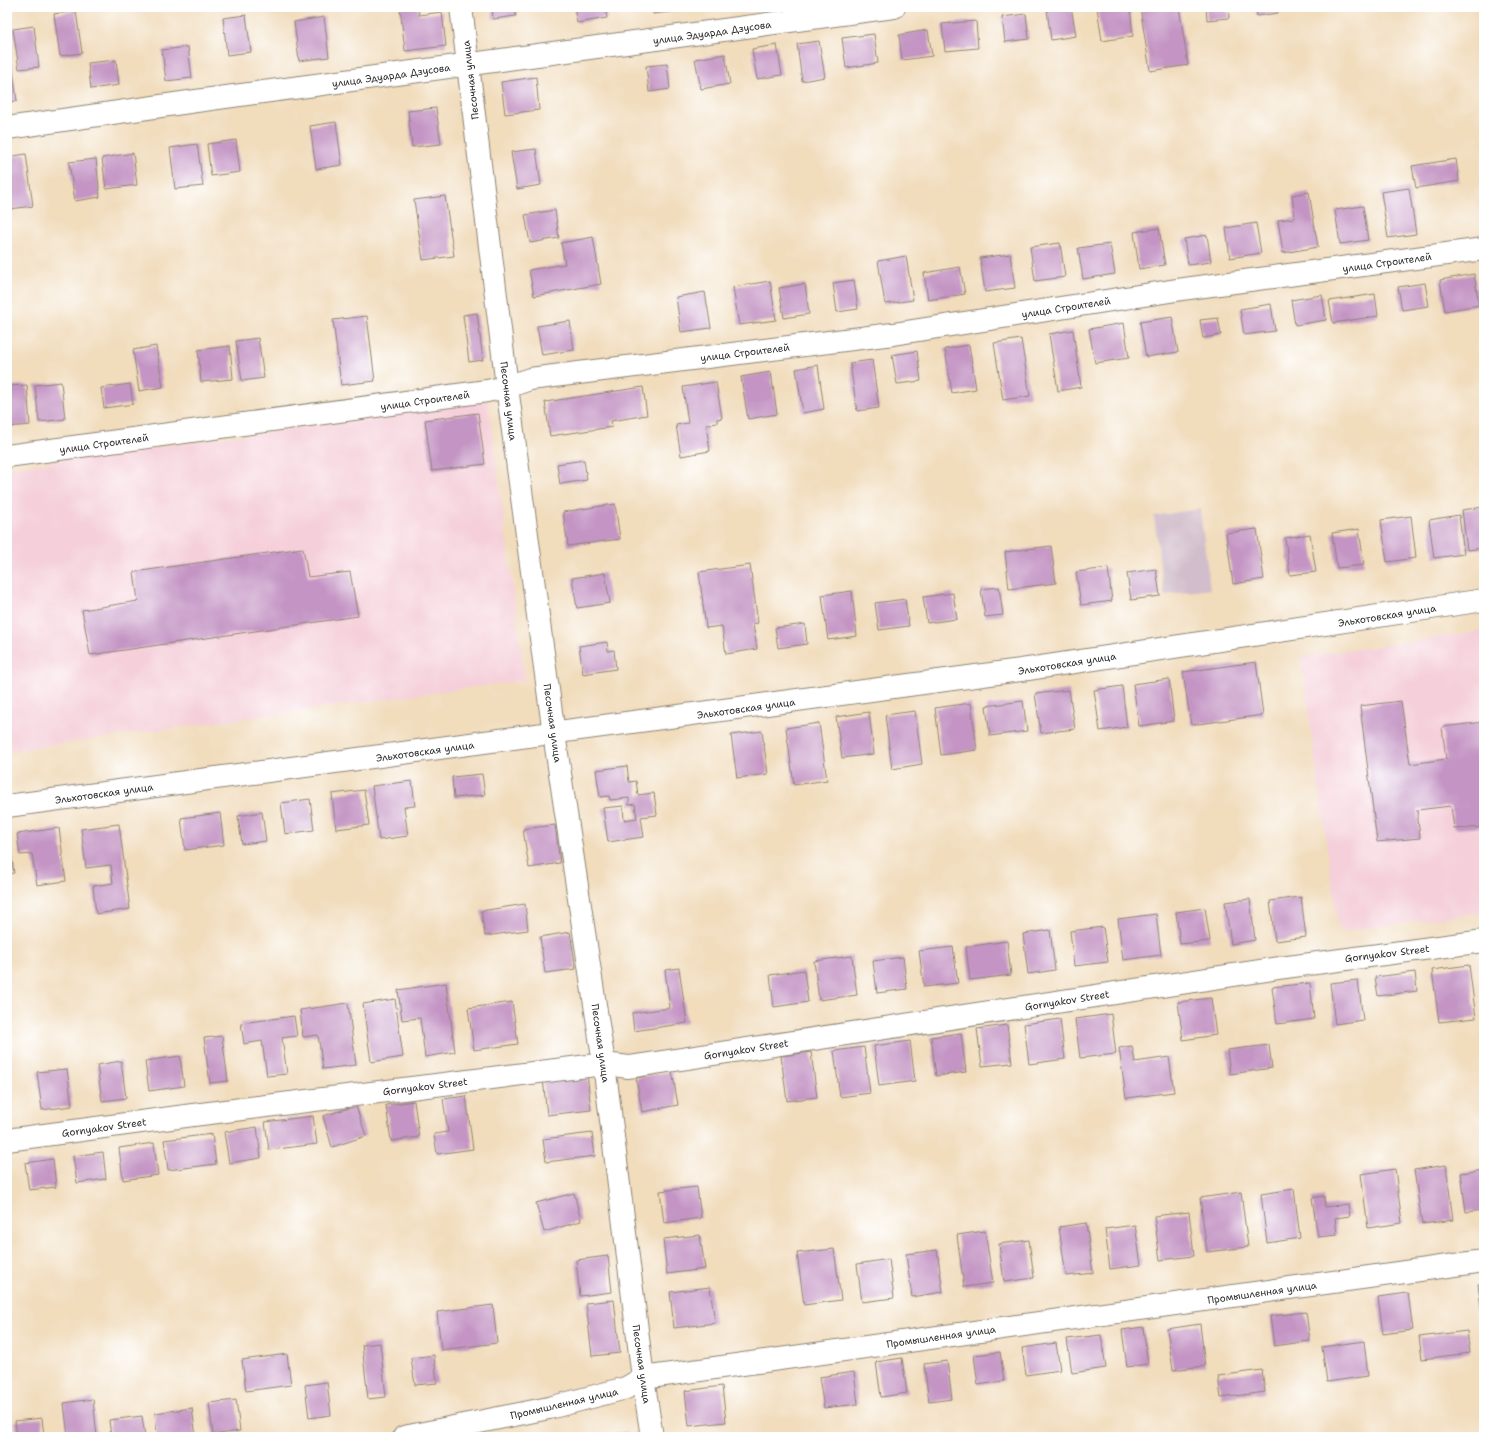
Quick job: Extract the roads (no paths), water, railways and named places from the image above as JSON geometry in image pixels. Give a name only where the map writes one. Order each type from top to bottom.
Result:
[{"type":"street","name":"Песочная улица","points":[[461,7],[507,387],[554,734],[604,1064],[643,1378],[652,1437]]},
{"type":"street","name":"улица Эдуарда Дзусова","points":[[7,128],[894,7]]},
{"type":"street","name":"улица Строителей","points":[[7,456],[487,391],[507,387],[530,379],[893,334],[1183,289],[1484,249]]},
{"type":"street","name":"Эльхотовская улица","points":[[7,806],[1028,670],[1484,600]]},
{"type":"street","name":"Gornyakov Street","points":[[7,1140],[193,1115],[604,1064],[629,1067],[1279,968],[1484,941]]},
{"type":"street","name":"Промышленная улица","points":[[404,1437],[549,1408],[626,1388],[643,1378],[1484,1261]]}]
